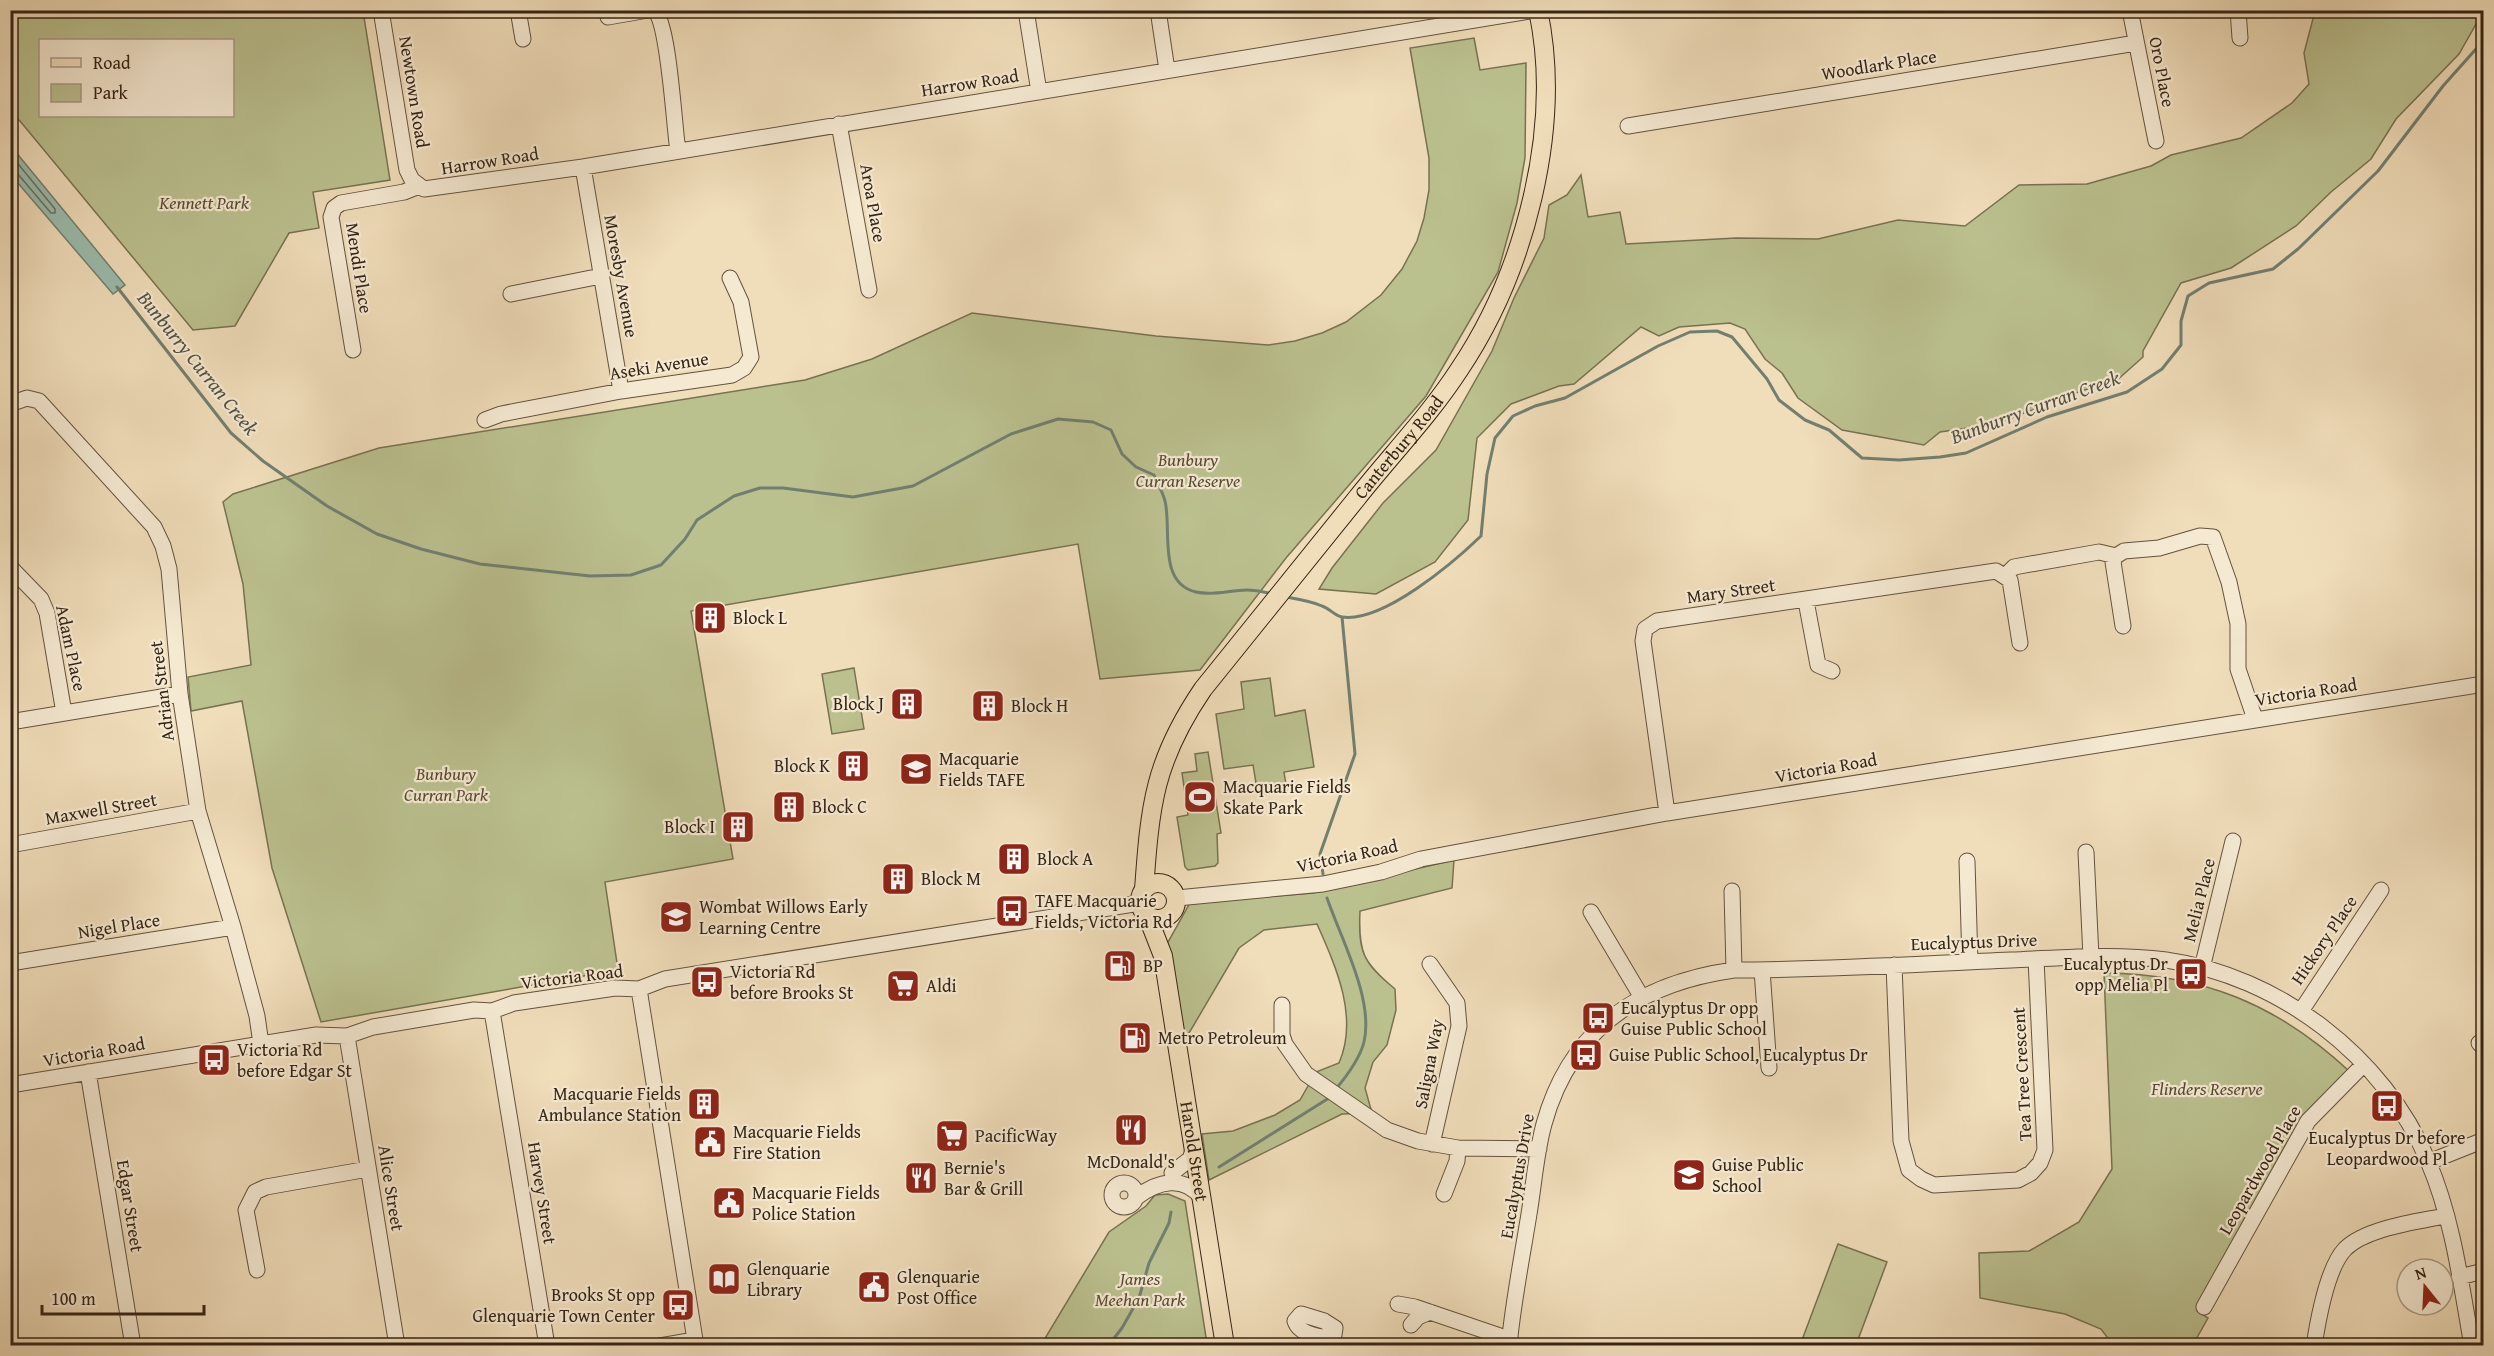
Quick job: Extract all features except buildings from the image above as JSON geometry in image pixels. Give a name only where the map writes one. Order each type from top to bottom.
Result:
[{"type":"main road","name":"Canterbury Road","points":[[1144,903],[1149,819],[1164,759],[1180,723],[1235,650],[1415,430],[1460,370],[1504,286],[1531,206],[1541,147],[1545,64],[1537,10]]},
{"type":"main road","name":"Canterbury Road","points":[[1148,842],[1173,899]]},
{"type":"main road","points":[[1156,882],[1173,899],[1161,919],[1144,903],[1156,882]]},
{"type":"main road","name":"Harold Street","points":[[1162,957],[1173,899]]},
{"type":"main road","name":"Harold Street","points":[[1144,903],[1162,957],[1194,1147],[1184,1177],[1201,1197],[1225,1346]]},
{"type":"street","name":"Newtown Road","points":[[381,10],[407,170],[415,183]]},
{"type":"street","points":[[519,10],[523,39]]},
{"type":"street","points":[[608,17],[648,10]]},
{"type":"street","points":[[654,10],[661,19],[666,46],[678,151]]},
{"type":"street","points":[[1026,10],[1039,92]]},
{"type":"street","points":[[1158,10],[1167,70]]},
{"type":"street","name":"Harrow Road","points":[[415,183],[424,189],[435,189],[583,167],[1537,10]]},
{"type":"street","name":"Oro Place","points":[[2130,10],[2156,141]]},
{"type":"street","points":[[2238,10],[2240,38]]},
{"type":"street","name":"Woodlark Place","points":[[1628,126],[2136,43]]},
{"type":"street","name":"Aroa Place","points":[[838,124],[869,290]]},
{"type":"street","name":"Moresby Avenue","points":[[583,167],[621,391]]},
{"type":"street","name":"Mendi Place","points":[[353,350],[332,217],[334,208],[341,203],[404,192],[415,183]]},
{"type":"street","points":[[511,294],[601,276]]},
{"type":"street","name":"Aseki Avenue","points":[[485,420],[501,414],[621,391],[732,375],[744,368],[751,357],[741,302],[730,278]]},
{"type":"street","name":"Adrian Street","points":[[10,404],[27,398],[39,400],[154,527],[164,546],[169,569],[180,694],[198,811],[233,927],[257,1016],[261,1044]]},
{"type":"street","name":"Mary Street","points":[[1667,813],[1643,641],[1645,629],[1657,621],[1806,601],[1996,571],[2008,578],[2014,567],[2099,552],[2116,556],[2124,551],[2159,548],[2200,536],[2213,537],[2229,582],[2238,624],[2238,669],[2255,719]]},
{"type":"street","points":[[2116,556],[2113,562],[2122,626]]},
{"type":"street","name":"Adam Place","points":[[10,567],[41,599],[46,613],[64,713]]},
{"type":"street","points":[[2008,578],[2020,643]]},
{"type":"street","points":[[1806,601],[1818,665],[1832,672]]},
{"type":"street","name":"Victoria Road","points":[[1173,899],[1323,884],[1381,872],[1421,859],[1667,813],[2484,684]]},
{"type":"street","points":[[10,722],[180,694]]},
{"type":"street","name":"Maxwell Street","points":[[10,845],[198,811]]},
{"type":"street","name":"Melia Place","points":[[2202,968],[2234,841]]},
{"type":"street","points":[[2086,852],[2091,957]]},
{"type":"street","points":[[1967,861],[1970,962]]},
{"type":"street","name":"Hickory Place","points":[[2301,1011],[2381,890]]},
{"type":"street","points":[[1732,891],[1734,970]]},
{"type":"street","name":"Victoria Road","points":[[10,1085],[316,1035],[347,1036],[373,1027],[474,1010],[492,1011],[514,1003],[615,988],[639,989],[665,979],[1144,903]]},
{"type":"street","points":[[1591,912],[1641,996]]},
{"type":"street","name":"Nigel Place","points":[[10,963],[233,927]]},
{"type":"street","name":"Eucalyptus Drive","points":[[1509,1342],[1539,1149],[1551,1104],[1575,1057],[1608,1020],[1641,996],[1702,975],[1734,970],[2128,956],[2202,968],[2255,987],[2301,1011],[2330,1032],[2364,1064],[2395,1103],[2429,1162],[2445,1216],[2472,1346]]},
{"type":"street","name":"Tea Tree Crescent","points":[[1894,965],[1901,1141],[1910,1170],[1921,1179],[1934,1185],[2001,1183],[2018,1180],[2031,1173],[2040,1162],[2045,1150],[2036,959]]},
{"type":"street","name":"Saligna Way","points":[[1430,964],[1457,1003],[1459,1026],[1432,1144]]},
{"type":"street","points":[[1762,970],[1768,1068]]},
{"type":"street","points":[[639,989],[696,1343],[660,1346]]},
{"type":"street","points":[[1282,1005],[1282,1035],[1285,1044],[1306,1074],[1387,1130],[1432,1144],[1458,1148],[1539,1149]]},
{"type":"street","name":"Harvey Street","points":[[492,1011],[547,1346]]},
{"type":"street","name":"Alice Street","points":[[347,1036],[397,1346]]},
{"type":"street","name":"Leopardwood Place","points":[[2204,1307],[2308,1120],[2364,1064]]},
{"type":"street","name":"Edgar Street","points":[[88,1072],[133,1346]]},
{"type":"street","points":[[2429,1162],[2484,1140]]},
{"type":"street","points":[[1184,1177],[1194,1147]]},
{"type":"street","points":[[1444,1194],[1458,1148]]},
{"type":"street","points":[[257,1270],[246,1210],[255,1192],[266,1187],[368,1169]]},
{"type":"street","points":[[1184,1177],[1152,1186],[1137,1197],[1130,1206],[1121,1207],[1115,1203],[1112,1195],[1115,1187],[1127,1183],[1184,1177]]},
{"type":"street","points":[[1127,1183],[1134,1188],[1137,1197]]},
{"type":"street","points":[[2314,1346],[2332,1270],[2345,1249],[2374,1233],[2445,1216]]},
{"type":"street","points":[[2459,1277],[2484,1271]]},
{"type":"street","points":[[1398,1304],[1430,1312],[1509,1342]]},
{"type":"street","points":[[1411,1325],[1418,1317],[1430,1312]]},
{"type":"green space","name":"Kennett Park","points":[[10,11],[363,11],[390,180],[313,192],[319,228],[289,233],[235,326],[193,330],[11,113]]},
{"type":"green space","points":[[2315,11],[2481,11],[2480,17],[2459,54],[2396,119],[2371,159],[2331,192],[2296,226],[2231,268],[2181,283],[2143,351],[2143,357],[2116,381],[2081,391],[1996,424],[1940,432],[1924,445],[1842,430],[1798,398],[1782,373],[1765,359],[1745,329],[1730,323],[1679,327],[1659,336],[1641,327],[1574,384],[1559,386],[1511,404],[1477,438],[1468,520],[1435,562],[1376,594],[1319,589],[1332,568],[1383,503],[1436,450],[1492,351],[1514,298],[1544,238],[1549,205],[1567,195],[1581,175],[1588,217],[1620,212],[1626,244],[1736,238],[1818,239],[1898,220],[1965,226],[2019,185],[2087,184],[2151,166],[2171,155],[2241,138],[2292,103],[2309,84],[2304,53]]},
{"type":"green space","name":"Bunbury Curran Reserve","points":[[1474,38],[1480,70],[1526,63],[1525,158],[1517,203],[1498,272],[1426,396],[1286,558],[1200,670],[1100,679],[1078,544],[691,611],[733,859],[605,882],[618,970],[321,1022],[272,868],[242,701],[191,711],[188,677],[251,665],[243,584],[223,502],[233,494],[379,448],[805,380],[872,359],[972,313],[1156,336],[1268,345],[1295,341],[1322,333],[1346,322],[1381,295],[1402,269],[1417,241],[1429,190],[1429,158],[1410,48]]},
{"type":"green space","points":[[854,668],[864,729],[832,734],[822,674]]},
{"type":"green space","points":[[1270,678],[1275,716],[1305,710],[1314,767],[1284,772],[1287,791],[1258,795],[1253,765],[1224,769],[1216,714],[1244,709],[1241,682]]},
{"type":"green space","name":"Macquarie Fields Skate Park","points":[[1208,752],[1221,833],[1217,834],[1218,863],[1215,866],[1188,870],[1185,867],[1177,817],[1188,815],[1182,773],[1197,771],[1195,754]]},
{"type":"green space","points":[[1454,860],[1452,888],[1360,911],[1360,937],[1365,956],[1376,972],[1395,989],[1396,1010],[1387,1045],[1373,1062],[1365,1088],[1372,1113],[1342,1114],[1209,1180],[1202,1134],[1233,1131],[1275,1115],[1300,1100],[1316,1072],[1339,1063],[1345,1046],[1346,1010],[1338,975],[1317,924],[1264,930],[1239,948],[1185,1040],[1167,944],[1190,903],[1313,893]]},
{"type":"green space","name":"Flinders Reserve","points":[[2104,973],[2174,979],[2237,997],[2294,1028],[2349,1071],[2305,1115],[2288,1142],[2197,1311],[2208,1318],[2194,1343],[2201,1345],[2113,1345],[2101,1329],[2065,1314],[1980,1298],[1979,1253],[2029,1251],[2079,1222],[2112,1169]]},
{"type":"green space","name":"James Meehan Park","points":[[1168,1194],[1185,1201],[1207,1344],[1041,1345],[1109,1232],[1146,1206],[1155,1195]]},
{"type":"green space","points":[[1838,1244],[1887,1262],[1856,1345],[1816,1345],[1802,1340]]},
{"type":"water","points":[[10,145],[125,285],[113,294],[11,175]]},
{"type":"waterway","name":"Bunburry Curran Creek","points":[[1286,597],[1318,604],[1342,617],[1359,616],[1377,611],[1417,588],[1436,575],[1481,536],[1487,474],[1495,438],[1513,416],[1535,406],[1565,398],[1658,346],[1690,332],[1717,331],[1732,337],[1767,379],[1779,400],[1805,420],[1829,430],[1862,458],[1899,460],[1966,453],[2047,417],[2127,392],[2162,369],[2181,345],[2181,321],[2188,296],[2209,283],[2273,269],[2298,249],[2378,171],[2443,86],[2484,40]]},
{"type":"waterway","name":"Bunburry Curran Creek","points":[[117,287],[231,433],[263,461],[327,506],[377,534],[421,549],[480,564],[590,576],[631,575],[661,565],[685,539],[697,520],[734,496],[760,488],[783,488],[853,497],[913,486],[1011,434],[1058,419],[1093,422],[1111,430],[1122,454],[1136,467],[1154,475],[1165,501],[1168,554],[1171,567],[1176,578],[1184,587],[1202,593],[1247,590],[1270,593]]},
{"type":"waterway","points":[[1323,874],[1320,854],[1355,754],[1342,617]]},
{"type":"waterway","points":[[1327,898],[1360,988],[1366,1025],[1364,1042],[1359,1054],[1335,1090]]},
{"type":"waterway","points":[[1219,1167],[1329,1098]]},
{"type":"waterway","points":[[1108,1346],[1122,1328],[1139,1298],[1149,1263],[1169,1223],[1171,1212]]},
{"type":"place","name":"Block L","points":[[710,618]]},
{"type":"place","name":"Block J","points":[[907,704]]},
{"type":"place","name":"Block H","points":[[988,706]]},
{"type":"place","name":"Block K","points":[[853,766]]},
{"type":"place","name":"Macquarie Fields TAFE","points":[[916,769]]},
{"type":"place","name":"Macquarie Fields Skate Park","points":[[1200,797]]},
{"type":"place","name":"Block C","points":[[789,807]]},
{"type":"place","name":"Block I","points":[[738,827]]},
{"type":"place","name":"Block A","points":[[1014,859]]},
{"type":"place","name":"Block M","points":[[898,879]]},
{"type":"place","name":"TAFE Macquarie Fields, Victoria Rd","points":[[1012,911]]},
{"type":"place","name":"Wombat Willows Early Learning Centre","points":[[676,917]]},
{"type":"place","name":"BP","points":[[1120,966]]},
{"type":"place","name":"Eucalyptus Dr opp Melia Pl","points":[[2191,974]]},
{"type":"place","name":"Victoria Rd before Brooks St","points":[[707,982]]},
{"type":"place","name":"Aldi","points":[[903,986]]},
{"type":"place","name":"Eucalyptus Dr opp Guise Public School","points":[[1598,1018]]},
{"type":"place","name":"Metro Petroleum","points":[[1135,1038]]},
{"type":"place","name":"Guise Public School, Eucalyptus Dr","points":[[1586,1055]]},
{"type":"place","name":"Victoria Rd before Edgar St","points":[[214,1060]]},
{"type":"place","name":"Macquarie Fields Ambulance Station","points":[[704,1104]]},
{"type":"place","name":"Eucalyptus Dr before Leopardwood Pl","points":[[2387,1106]]},
{"type":"place","name":"McDonald's","points":[[1131,1130]]},
{"type":"place","name":"PacificWay","points":[[952,1136]]},
{"type":"place","name":"Macquarie Fields Fire Station","points":[[710,1142]]},
{"type":"place","name":"Guise Public School","points":[[1689,1175]]},
{"type":"place","name":"Bernie's Bar & Grill","points":[[921,1178]]},
{"type":"place","name":"Macquarie Fields Police Station","points":[[729,1203]]},
{"type":"place","name":"Glenquarie Library","points":[[724,1279]]},
{"type":"place","name":"Glenquarie Post Office","points":[[874,1287]]},
{"type":"place","name":"Brooks St opp Glenquarie Town Center","points":[[678,1305]]},
{"type":"park label","name":"Bunbury Curran Park","points":[[446,784]]}]
